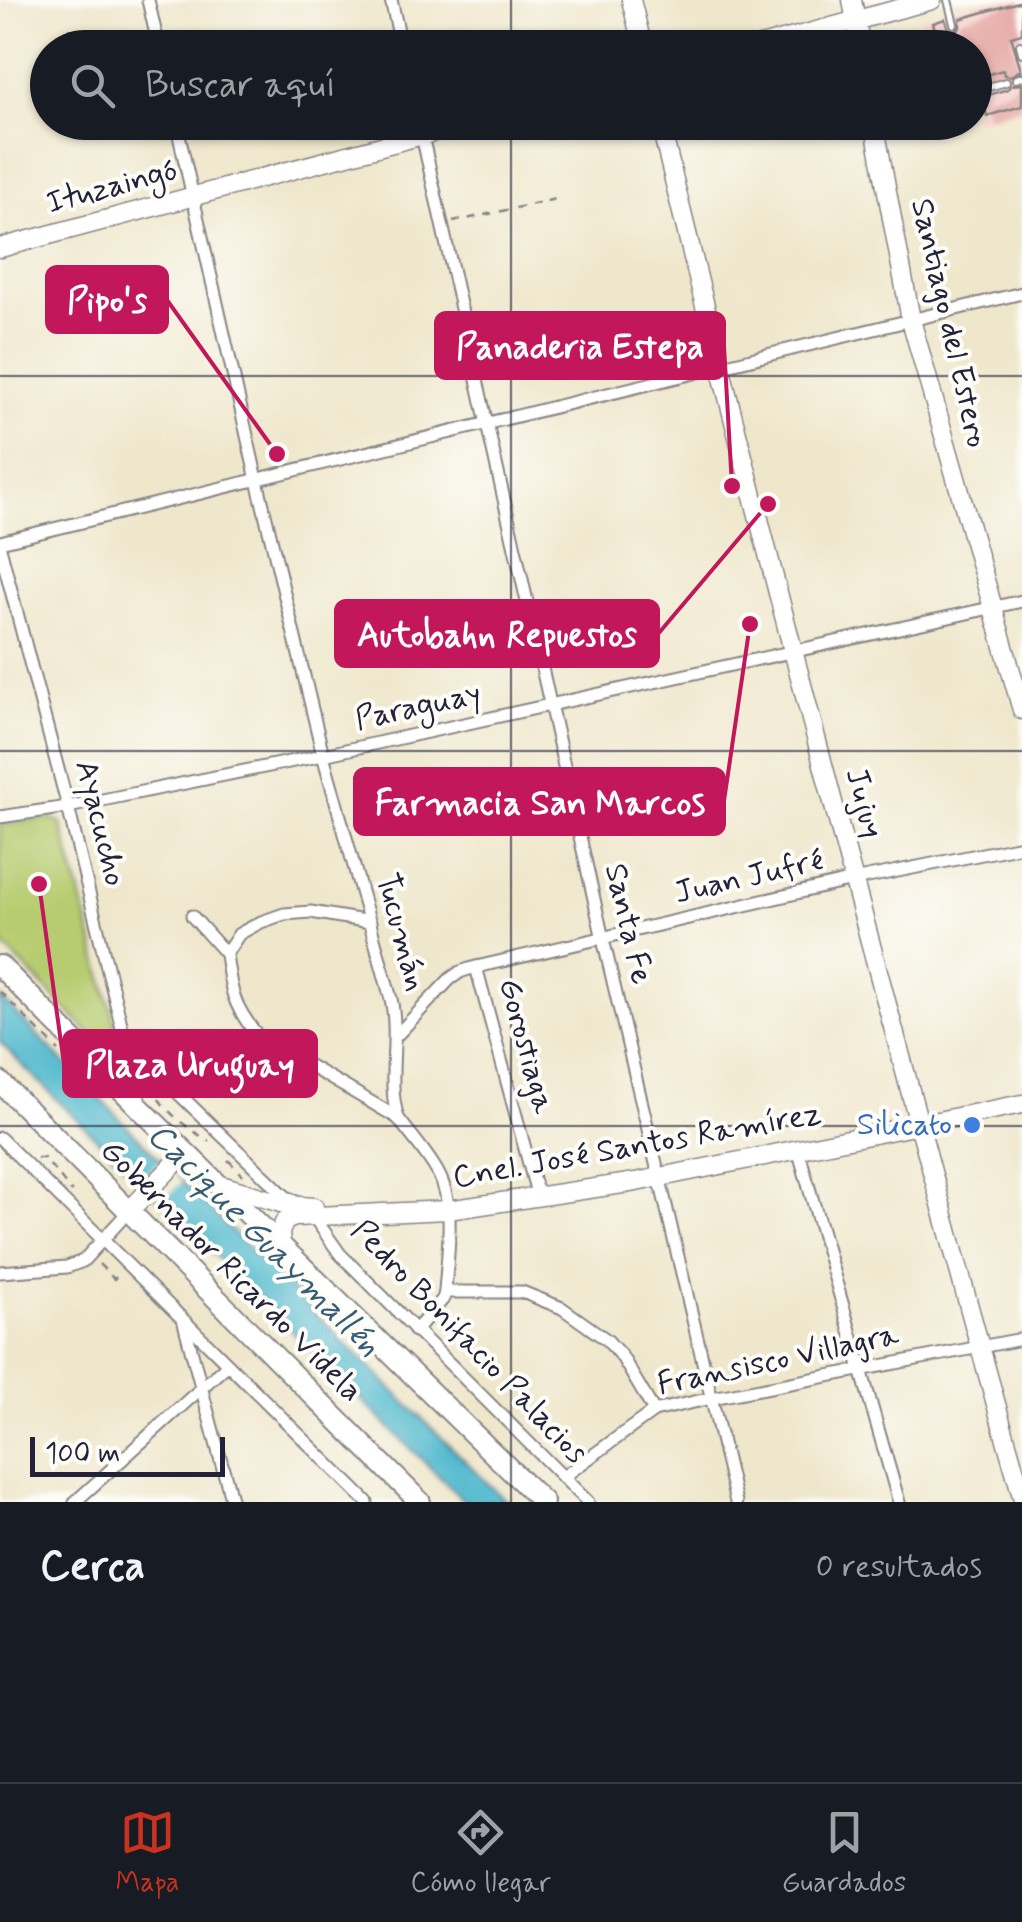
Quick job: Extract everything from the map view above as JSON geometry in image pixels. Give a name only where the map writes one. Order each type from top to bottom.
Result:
[{"type":"highway","name":"Gobernador Ricardo Videla","points":[[0,966],[185,1153],[543,1502]]},
{"type":"highway","name":"Gobernador Ricardo Videla","points":[[0,1082],[420,1502]]},
{"type":"street","points":[[148,0],[154,30]]},
{"type":"street","points":[[391,0],[398,30]]},
{"type":"street","points":[[631,0],[638,30]]},
{"type":"street","points":[[852,0],[858,30]]},
{"type":"street","points":[[819,30],[932,0]]},
{"type":"street","name":"Tucumán","points":[[180,140],[323,755],[392,1000],[396,1036],[393,1097],[398,1118]]},
{"type":"street","name":"Ituzaingó","points":[[0,248],[383,140]]},
{"type":"street","name":"Santa Fe","points":[[423,140],[603,938],[736,1502]]},
{"type":"street","name":"Jujuy","points":[[664,140],[792,652],[1022,1496]]},
{"type":"street","name":"Santiago del Estero","points":[[877,140],[911,320],[1022,710]]},
{"type":"street","points":[[0,545],[1022,293]]},
{"type":"street","name":"Ayacucho","points":[[0,545],[143,1111]]},
{"type":"street","name":"Paraguay","points":[[0,817],[551,707],[1022,601]]},
{"type":"street","name":"Juan Jufré","points":[[396,1036],[450,979],[476,967],[854,880],[1022,846]]},
{"type":"street","points":[[226,954],[240,934],[284,914],[311,912],[370,922]]},
{"type":"street","points":[[192,916],[226,954],[232,995],[257,1036],[398,1118],[439,1174],[448,1210],[445,1292],[415,1331]]},
{"type":"street","name":"Gorostiaga","points":[[476,967],[538,1197]]},
{"type":"street","name":"Pedro Bonifacio Palacios","points":[[126,1044],[286,1196],[309,1212],[340,1254],[588,1502]]},
{"type":"street","name":"Cnel. José Santos Ramírez","points":[[218,1184],[309,1212],[371,1208],[378,1212],[448,1210],[660,1178],[1022,1104]]},
{"type":"street","points":[[0,1138],[368,1502]]},
{"type":"street","points":[[798,1149],[899,1502]]},
{"type":"street","points":[[0,1272],[66,1267],[83,1260],[185,1153]]},
{"type":"street","points":[[281,1246],[280,1232],[286,1221],[309,1212]]},
{"type":"street","points":[[445,1292],[522,1292],[562,1308],[607,1340],[622,1357],[654,1412]]},
{"type":"street","points":[[184,1321],[232,1502]]},
{"type":"street","name":"Fransisco Villagra","points":[[563,1478],[654,1412],[1022,1338]]},
{"type":"street","points":[[75,1502],[227,1365]]},
{"type":"lane","points":[[948,0],[954,24]]},
{"type":"lane","points":[[992,86],[1006,82]]},
{"type":"path","points":[[442,224],[556,199]]},
{"type":"shaded area","points":[[985,0],[1022,0],[1022,108],[992,116],[992,30],[925,30],[921,18]]},
{"type":"green space","points":[[50,818],[61,823],[118,1035],[121,1050],[115,1055],[0,942],[0,825]]},
{"type":"water","points":[[0,997],[507,1502],[465,1502],[21,1064],[0,1042]]},
{"type":"pier","points":[[161,1160],[182,1182],[162,1202],[140,1180]]},
{"type":"building","points":[[1022,1],[1022,33],[1011,36],[1021,70],[1010,76],[1004,75],[1003,70],[992,73],[992,30],[956,30],[960,19]]},
{"type":"building","points":[[945,19],[953,30],[935,30],[933,23]]},
{"type":"building","points":[[1022,84],[1022,106],[992,115],[992,94]]},
{"type":"place","name":"Pipo's","points":[[277,454]]},
{"type":"place","name":"Panaderia Estepa","points":[[732,486]]},
{"type":"place","name":"Autobahn Repuestos","points":[[768,504]]},
{"type":"place","name":"Farmacia San Marcos","points":[[750,624]]},
{"type":"place","name":"Plaza Uruguay","points":[[39,884]]},
{"type":"place","name":"Silicato","points":[[972,1125]]},
{"type":"water label","name":"Cacique Guaymallén","points":[[264,1240]]}]
